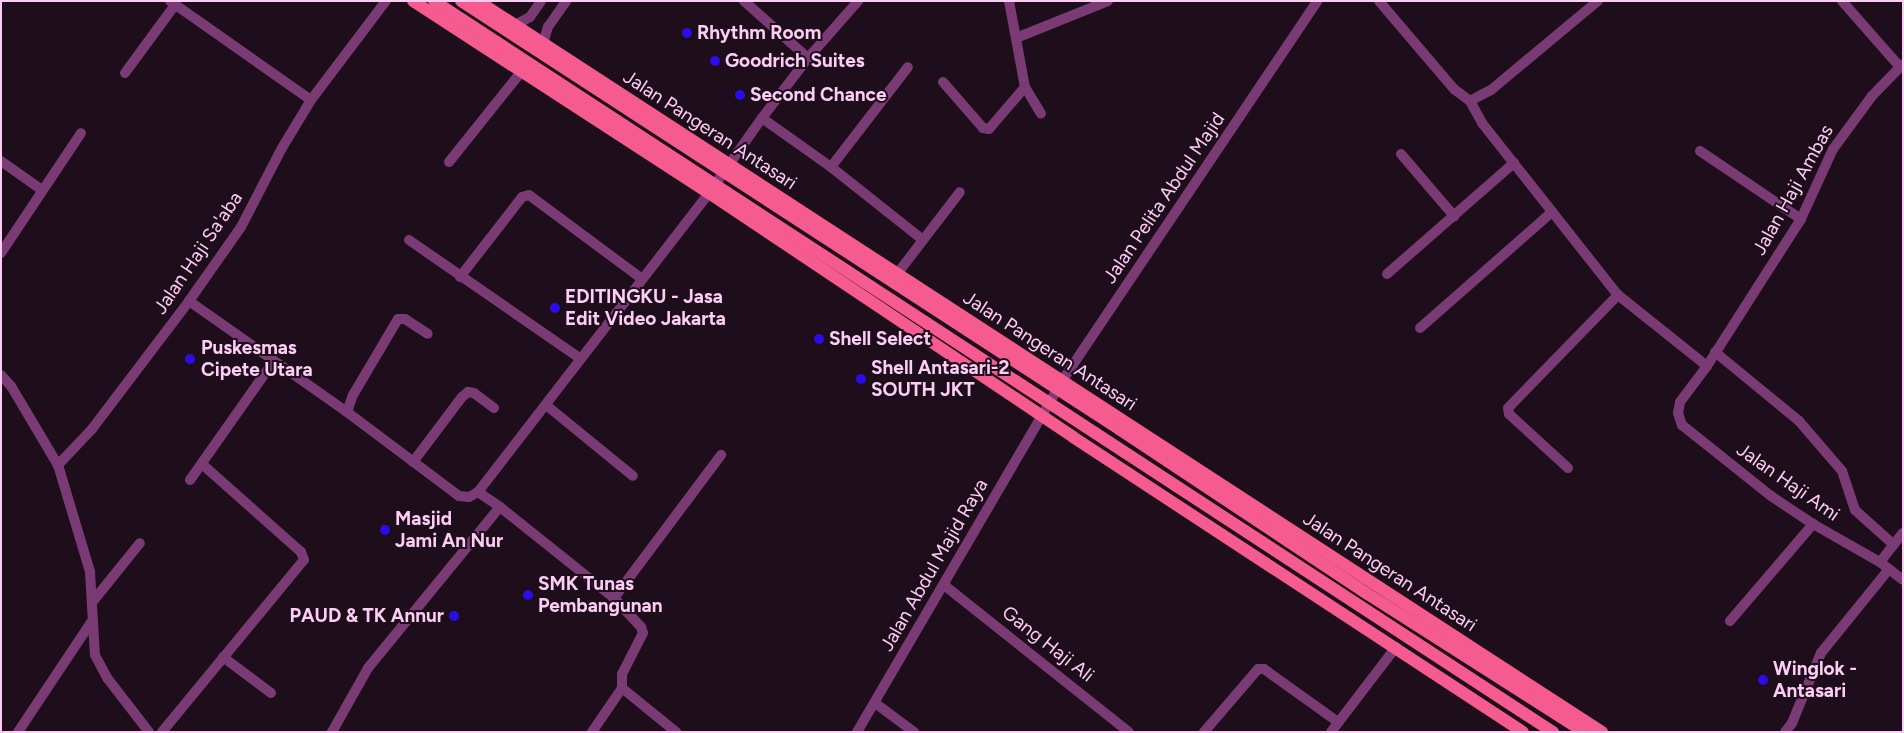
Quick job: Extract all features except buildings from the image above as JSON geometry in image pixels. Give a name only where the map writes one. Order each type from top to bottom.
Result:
[{"type":"main road","points":[[412,1],[709,193],[1041,416],[1396,647],[1522,732]]},
{"type":"main road","points":[[434,1],[1553,732]]},
{"type":"main road","points":[[461,1],[1366,593],[1584,732]]},
{"type":"main road","name":"Jalan Pangeran Antasari","points":[[478,1],[1602,732]]},
{"type":"street","name":"Jalan Haji Sa'aba","points":[[58,465],[92,429],[189,301],[241,227],[282,148],[311,100],[386,1]]},
{"type":"street","points":[[515,25],[530,17],[541,1]]},
{"type":"street","points":[[543,44],[548,27],[566,1]]},
{"type":"street","points":[[744,1],[808,58]]},
{"type":"street","points":[[189,301],[273,362],[347,412],[459,496],[469,497],[478,492],[546,405],[709,193],[762,118],[808,58],[858,1]]},
{"type":"street","points":[[1009,1],[1025,86],[1041,114]]},
{"type":"street","name":"Jalan Pelita Abdul Majid","points":[[1041,416],[1062,381],[1317,1]]},
{"type":"street","points":[[1379,1],[1454,89],[1470,100],[1482,123],[1618,295],[1707,366]]},
{"type":"street","points":[[1470,100],[1490,90],[1598,1]]},
{"type":"street","points":[[1842,1],[1901,66]]},
{"type":"street","points":[[1016,38],[1108,2]]},
{"type":"street","points":[[126,73],[173,3],[311,100]]},
{"type":"street","name":"Jalan Haji Ambas","points":[[1682,425],[1678,413],[1680,402],[1707,366],[1801,219],[1833,149],[1872,96],[1901,66]]},
{"type":"street","points":[[832,167],[908,67]]},
{"type":"street","points":[[450,162],[522,72]]},
{"type":"street","points":[[943,82],[983,128],[989,129],[1025,86]]},
{"type":"street","points":[[762,118],[832,167],[922,239]]},
{"type":"street","points":[[1,253],[81,133]]},
{"type":"street","points":[[1700,151],[1801,219]]},
{"type":"street","points":[[1401,154],[1454,216]]},
{"type":"street","points":[[1,162],[42,190]]},
{"type":"street","points":[[1387,274],[1514,164]]},
{"type":"street","points":[[897,274],[960,192]]},
{"type":"street","points":[[460,277],[522,197],[529,195],[642,279]]},
{"type":"street","points":[[1420,328],[1552,212]]},
{"type":"street","points":[[409,240],[581,359]]},
{"type":"street","points":[[1568,468],[1509,414],[1508,408],[1618,295]]},
{"type":"street","points":[[347,412],[353,395],[398,319],[405,319],[428,334]]},
{"type":"street","points":[[1716,352],[1799,421],[1842,471],[1855,510],[1894,545]]},
{"type":"street","points":[[190,480],[273,362]]},
{"type":"street","points":[[1,375],[11,386],[58,465],[90,572],[94,600],[93,644],[100,666],[149,732]]},
{"type":"street","points":[[413,462],[462,397],[468,392],[474,393],[494,408]]},
{"type":"street","points":[[546,405],[632,476]]},
{"type":"street","name":"Jalan Abdul Majid Raya","points":[[857,732],[1041,416]]},
{"type":"street","name":"Jalan Haji Ami","points":[[1682,425],[1771,496],[1814,524],[1880,562],[1903,580]]},
{"type":"street","points":[[614,598],[721,455]]},
{"type":"street","points":[[162,732],[287,583],[304,560],[304,556],[202,465]]},
{"type":"street","points":[[478,492],[500,507],[614,598],[641,627],[643,633],[622,674],[622,688],[592,732]]},
{"type":"street","points":[[332,732],[368,668],[500,507]]},
{"type":"street","points":[[1730,621],[1814,524]]},
{"type":"street","points":[[1880,562],[1903,533]]},
{"type":"street","points":[[94,600],[140,543]]},
{"type":"street","points":[[1785,732],[1792,723],[1821,654],[1889,569]]},
{"type":"street","name":"Gang Haji Ali","points":[[944,585],[1129,732]]},
{"type":"street","points":[[18,732],[92,622]]},
{"type":"street","points":[[1331,732],[1396,647]]},
{"type":"street","points":[[223,657],[270,693]]},
{"type":"street","points":[[1204,732],[1258,669],[1264,669],[1338,722]]},
{"type":"street","points":[[622,688],[676,732]]},
{"type":"street","points":[[874,703],[914,732]]},
{"type":"place","name":"Rhythm Room","points":[[687,33]]},
{"type":"place","name":"Goodrich Suites","points":[[715,61]]},
{"type":"place","name":"Second Chance","points":[[740,95]]},
{"type":"place","name":"EDITINGKU - Jasa Edit Video Jakarta","points":[[555,308]]},
{"type":"place","name":"Shell Select","points":[[819,339]]},
{"type":"place","name":"Puskesmas Cipete Utara","points":[[190,359]]},
{"type":"place","name":"Shell Antasari-2 SOUTH JKT","points":[[861,379]]},
{"type":"place","name":"Masjid Jami An Nur","points":[[385,530]]},
{"type":"place","name":"SMK Tunas Pembangunan","points":[[528,595]]},
{"type":"place","name":"PAUD & TK Annur","points":[[454,616]]},
{"type":"place","name":"Winglok - Antasari","points":[[1763,680]]}]
